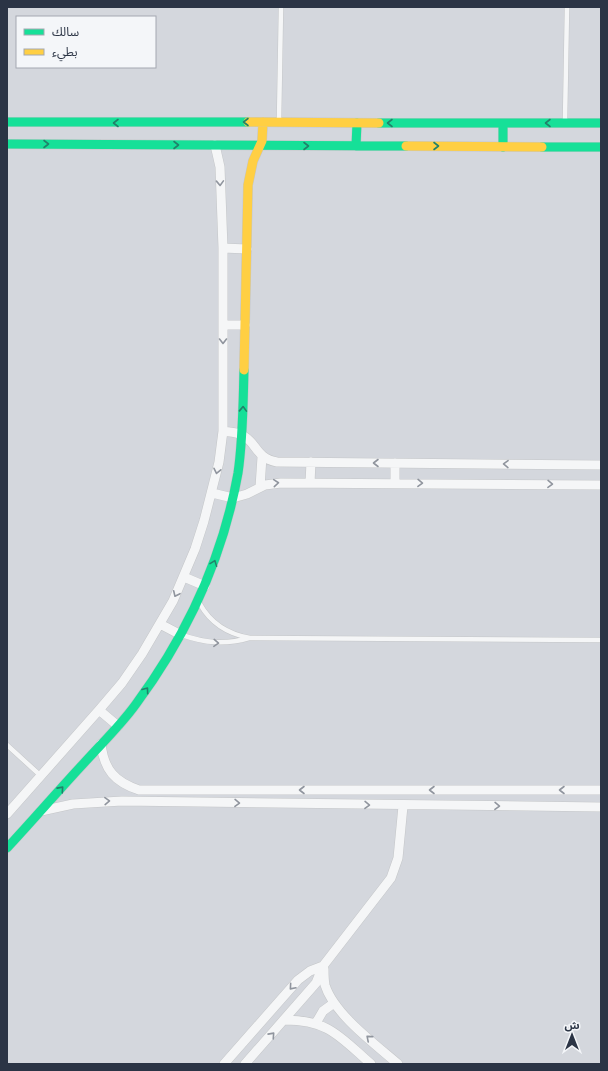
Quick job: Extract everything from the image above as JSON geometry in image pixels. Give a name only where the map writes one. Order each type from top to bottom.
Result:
[{"type":"street","points":[[7,122],[215,134],[261,145],[601,147]]},
{"type":"street","points":[[7,848],[118,726],[151,684],[181,635],[205,586],[216,557],[233,498],[240,458],[242,434],[248,181],[253,161],[261,145],[263,122]]},
{"type":"street","points":[[7,144],[215,134],[263,122],[601,123]]},
{"type":"street","points":[[356,146],[357,122]]},
{"type":"street","points":[[503,122],[503,147]]},
{"type":"street","points":[[7,814],[99,710],[130,671],[160,624],[184,577],[202,528],[219,462],[223,431],[223,248],[220,166],[215,134]]},
{"type":"street","points":[[223,248],[246,249]]},
{"type":"street","points":[[223,324],[245,325]]},
{"type":"street","points":[[223,431],[242,434],[262,457],[276,462],[601,465]]},
{"type":"street","points":[[260,487],[262,457]]},
{"type":"street","points":[[310,483],[311,462]]},
{"type":"street","points":[[395,463],[395,483]]},
{"type":"street","points":[[212,493],[233,498],[247,494],[260,487],[276,483],[601,485]]},
{"type":"street","points":[[184,577],[205,586]]},
{"type":"street","points":[[160,624],[181,635]]},
{"type":"street","points":[[99,710],[118,726]]},
{"type":"street","points":[[101,744],[102,755],[112,774],[119,782],[128,787],[139,790],[601,790]]},
{"type":"street","points":[[159,790],[159,802]]},
{"type":"street","points":[[335,790],[335,804]]},
{"type":"street","points":[[41,811],[89,802],[122,801],[403,806],[601,807]]},
{"type":"street","points":[[246,1064],[316,983],[323,966],[391,878],[398,858],[403,806]]},
{"type":"street","points":[[323,966],[325,984],[334,1003],[341,1013],[398,1064]]},
{"type":"street","points":[[224,1064],[298,980],[310,971],[323,966]]},
{"type":"street","points":[[316,1023],[322,1011],[334,1003]]},
{"type":"street","points":[[285,1020],[301,1020],[316,1023],[332,1030],[371,1064]]},
{"type":"lane","points":[[279,122],[281,7]]},
{"type":"lane","points":[[565,122],[567,7]]},
{"type":"lane","points":[[198,601],[205,613],[214,623],[231,633],[250,638]]},
{"type":"lane","points":[[181,635],[194,640],[223,643],[250,638],[601,640]]},
{"type":"lane","points":[[7,745],[41,776]]},
{"type":"shaded area","points":[[7,7],[601,7],[601,1064],[7,1064]]},
{"type":"traffic: fast","points":[[7,122],[248,122]]},
{"type":"traffic: fast","points":[[356,146],[357,123]]},
{"type":"traffic: fast","points":[[379,123],[601,123]]},
{"type":"traffic: fast","points":[[503,123],[503,147]]},
{"type":"traffic: fast","points":[[7,144],[406,146]]},
{"type":"traffic: fast","points":[[542,147],[601,147]]},
{"type":"traffic: fast","points":[[7,848],[118,727],[154,678],[187,623],[213,565],[223,535],[238,473],[241,447],[244,370]]},
{"type":"traffic: slow","points":[[248,122],[379,123]]},
{"type":"traffic: slow","points":[[244,370],[248,185],[253,161],[262,141],[263,122]]},
{"type":"traffic: slow","points":[[406,146],[542,147]]}]
